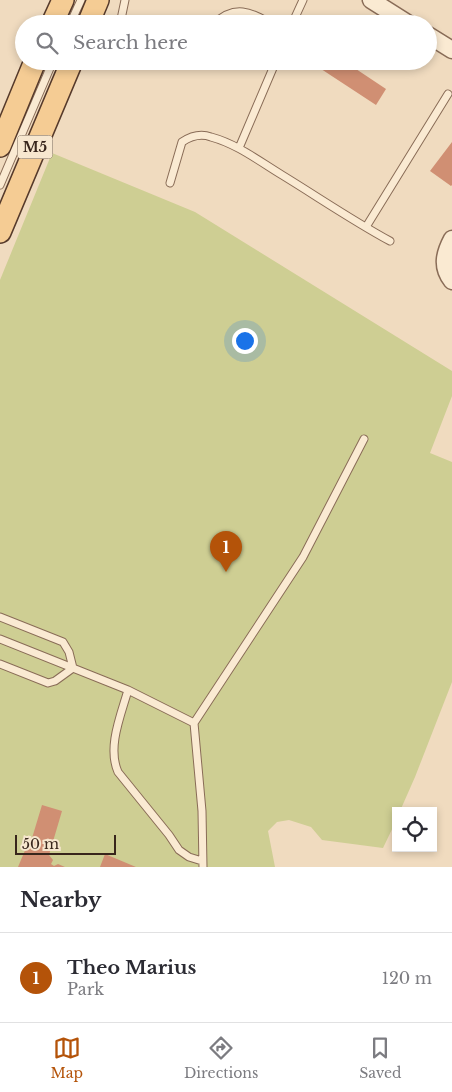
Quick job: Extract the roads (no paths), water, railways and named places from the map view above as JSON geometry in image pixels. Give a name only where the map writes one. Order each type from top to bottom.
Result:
[{"type":"main road","points":[[56,15],[63,0]]},
{"type":"main road","points":[[92,15],[98,0]]},
{"type":"main road","name":"M5","points":[[0,146],[31,70]]},
{"type":"main road","name":"M5","points":[[0,232],[68,70]]},
{"type":"street","points":[[371,0],[395,15]]},
{"type":"street","points":[[437,41],[452,50]]},
{"type":"street","points":[[450,277],[444,257],[452,239]]},
{"type":"lane","points":[[74,15],[81,0]]},
{"type":"lane","points":[[122,15],[124,0]]},
{"type":"lane","points":[[296,15],[303,0]]},
{"type":"lane","points":[[226,15],[232,12],[250,12],[256,15]]},
{"type":"lane","points":[[0,185],[49,70]]},
{"type":"lane","points":[[239,148],[272,70]]},
{"type":"lane","points":[[366,227],[448,94]]},
{"type":"lane","points":[[170,183],[182,142],[190,137],[199,135],[210,136],[239,148],[390,241]]},
{"type":"lane","points":[[128,690],[114,746],[118,772],[179,850],[203,864],[202,811],[194,723],[303,558],[364,439]]},
{"type":"lane","points":[[0,617],[64,642],[69,652],[72,668]]},
{"type":"lane","points":[[0,638],[128,690],[194,723]]},
{"type":"lane","points":[[0,664],[48,683],[55,681],[72,668]]},
{"type":"place","name":"Theo Marius","points":[[226,572]]}]
